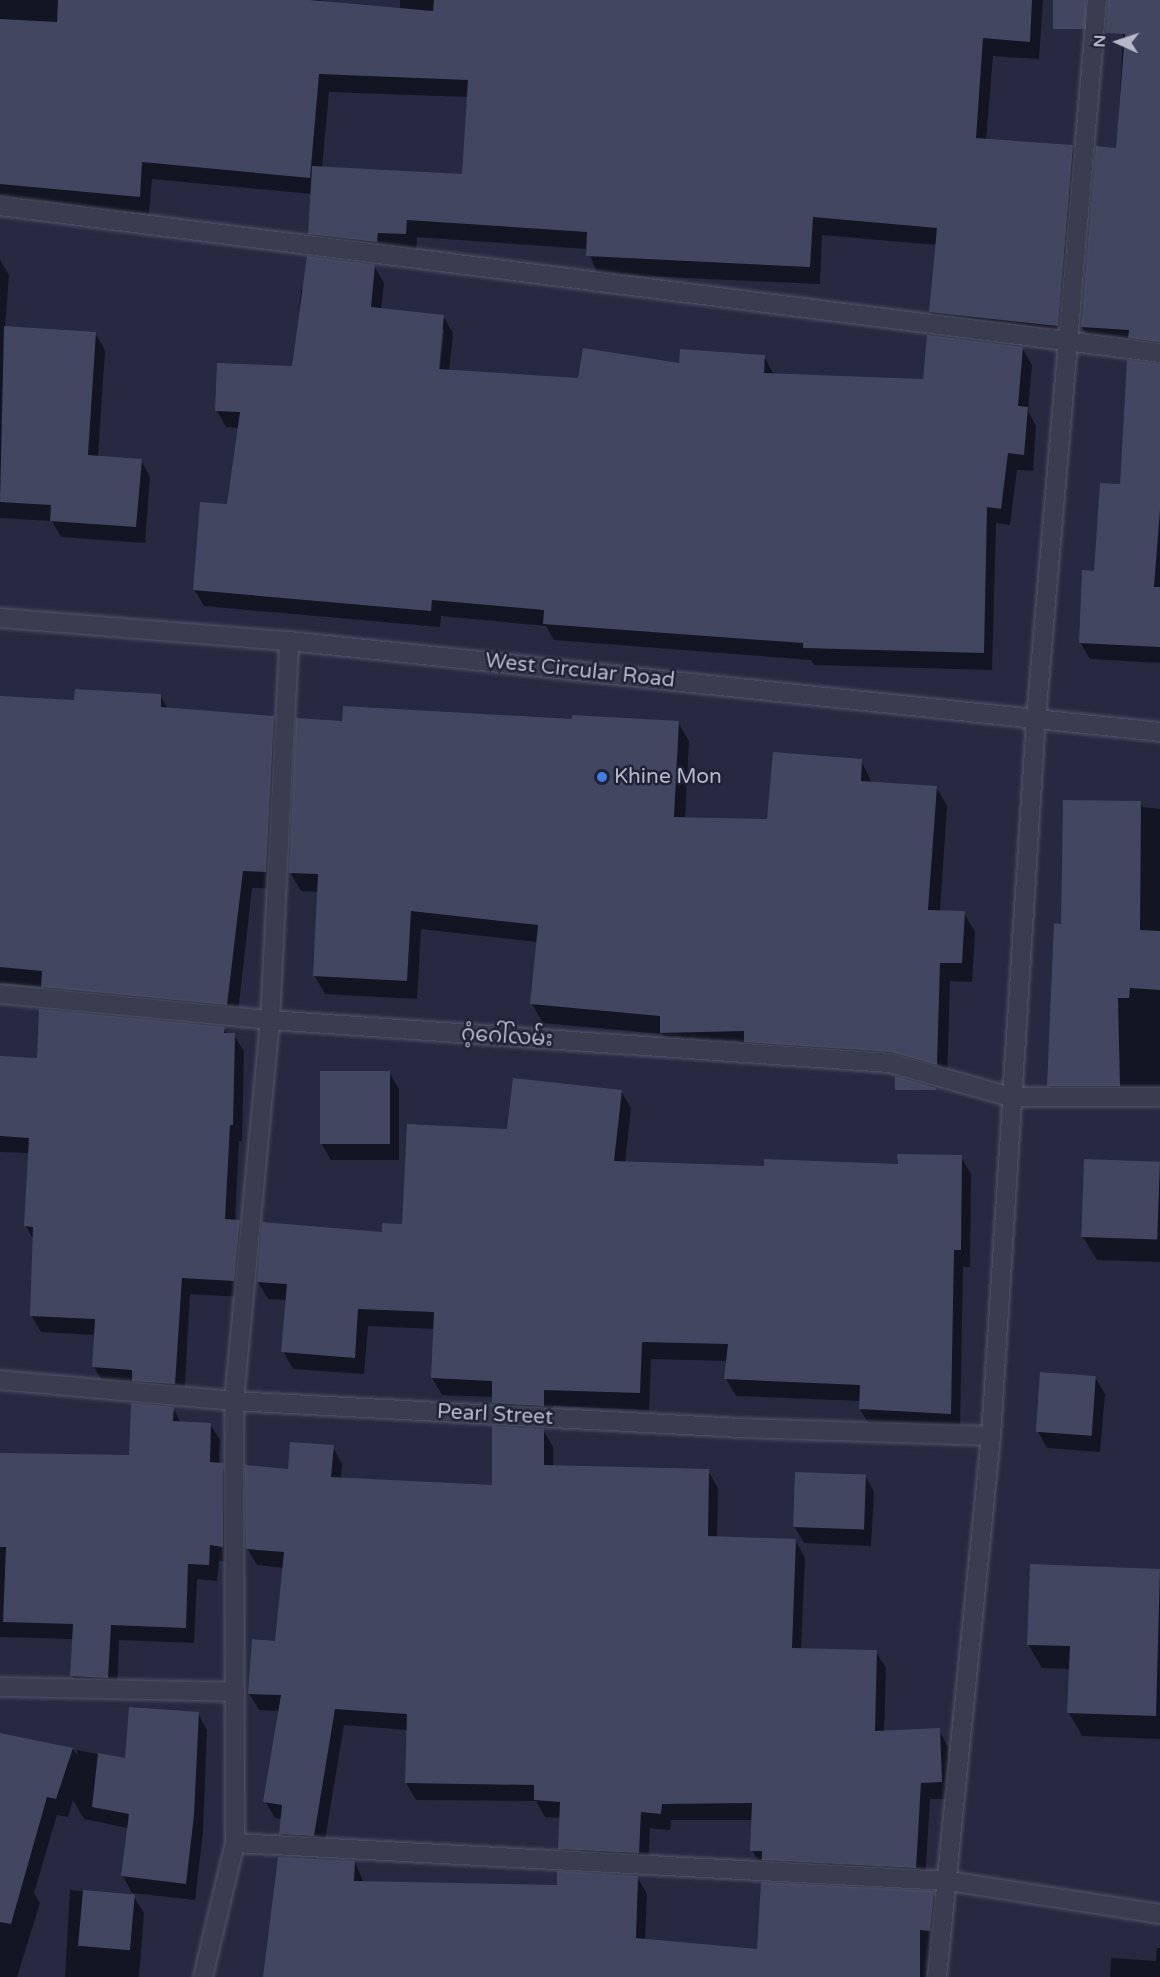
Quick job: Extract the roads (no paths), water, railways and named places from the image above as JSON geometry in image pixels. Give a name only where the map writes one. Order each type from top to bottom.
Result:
[{"type":"street","points":[[937,1977],[949,1881],[991,1436],[1036,719],[1065,342],[1097,0]]},
{"type":"street","points":[[0,206],[1160,353]]},
{"type":"street","name":"West Circular Road","points":[[0,618],[289,641],[1160,732]]},
{"type":"street","points":[[203,1977],[235,1843],[234,1401],[270,1020],[289,641]]},
{"type":"street","name":"ဂံ့ဂေါ်လမ်း","points":[[0,994],[270,1020],[890,1063],[1011,1097],[1160,1097]]},
{"type":"street","name":"Pearl Street","points":[[0,1380],[234,1401],[741,1428],[991,1436]]},
{"type":"street","points":[[0,1687],[235,1692]]},
{"type":"street","points":[[235,1843],[949,1881],[1160,1914]]},
{"type":"place","name":"Khine Mon","points":[[602,777]]}]
